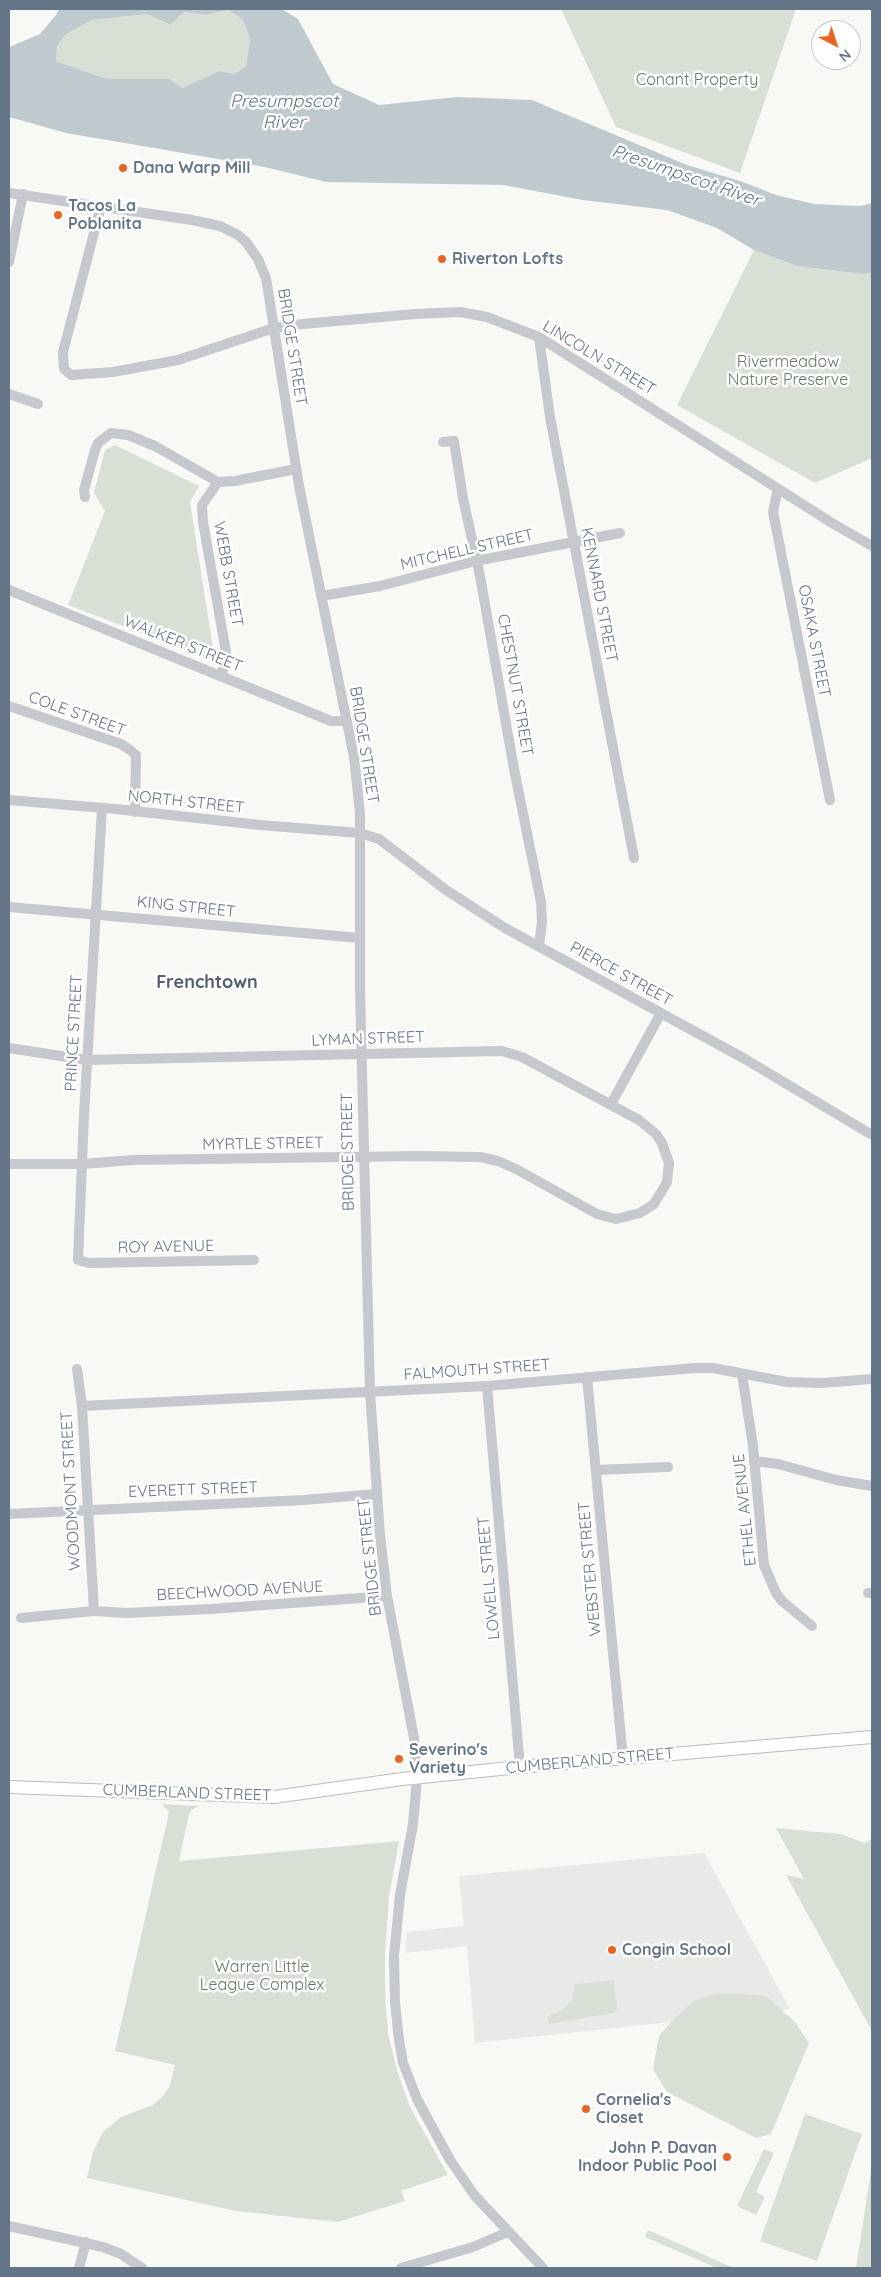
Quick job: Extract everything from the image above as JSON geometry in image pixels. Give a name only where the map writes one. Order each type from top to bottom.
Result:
[{"type":"main road","name":"CUMBERLAND STREET","points":[[9,1787],[274,1797],[417,1778],[520,1767],[872,1737]]},
{"type":"street","name":"BRIDGE STREET","points":[[9,192],[220,226],[238,235],[253,250],[263,272],[270,296],[296,469],[354,757],[360,833],[363,1157],[370,1392],[387,1596],[414,1738],[417,1778],[413,1824],[400,1895],[394,1956],[395,2002],[403,2063],[417,2098],[450,2160],[475,2196],[544,2268]]},
{"type":"street","points":[[9,262],[23,194]]},
{"type":"street","name":"LINCOLN STREET","points":[[101,206],[64,352],[64,369],[71,375],[113,372],[178,360],[274,328],[450,312],[487,318],[538,336],[832,524],[872,546]]},
{"type":"street","name":"KENNARD STREET","points":[[538,336],[550,417],[634,858]]},
{"type":"street","points":[[9,394],[38,404]]},
{"type":"street","points":[[85,497],[84,490],[95,450],[98,443],[111,433],[128,435],[154,446],[218,482],[235,481],[296,469]]},
{"type":"street","name":"CHESTNUT STREET","points":[[443,442],[454,441],[540,902],[542,922],[539,946]]},
{"type":"street","name":"WEBB STREET","points":[[218,482],[211,489],[202,505],[205,541],[226,652],[222,675]]},
{"type":"street","name":"OSAKA STREET","points":[[778,488],[773,512],[830,800]]},
{"type":"street","name":"MITCHELL STREET","points":[[321,596],[380,586],[476,561],[620,534]]},
{"type":"street","name":"WALKER STREET","points":[[9,590],[331,720],[347,721]]},
{"type":"street","name":"COLE STREET","points":[[9,706],[103,738],[130,750],[136,755],[135,812]]},
{"type":"street","name":"NORTH STREET","points":[[9,800],[360,833]]},
{"type":"street","name":"PRINCE STREET","points":[[78,1260],[87,1060],[102,808]]},
{"type":"street","name":"PIERCE STREET","points":[[360,833],[388,844],[470,906],[781,1080],[872,1136]]},
{"type":"street","name":"KING STREET","points":[[9,907],[360,938]]},
{"type":"street","points":[[611,1104],[661,1013]]},
{"type":"street","name":"LYMAN STREET","points":[[9,1048],[87,1060],[502,1051],[522,1057],[611,1104],[648,1126],[662,1143],[669,1163],[667,1182]]},
{"type":"street","name":"MYRTLE STREET","points":[[9,1164],[82,1164],[132,1160],[462,1156],[489,1159],[516,1169],[597,1214],[616,1219],[633,1216],[647,1209],[660,1197],[667,1182]]},
{"type":"street","name":"ROY AVENUE","points":[[78,1260],[88,1262],[254,1260]]},
{"type":"street","name":"FALMOUTH STREET","points":[[82,1406],[487,1386],[695,1368],[713,1368],[787,1382],[872,1379]]},
{"type":"street","name":"WOODMONT STREET","points":[[77,1369],[82,1406],[94,1611]]},
{"type":"street","name":"ETHEL AVENUE","points":[[742,1374],[754,1461],[762,1547],[767,1574],[782,1601],[812,1626]]},
{"type":"street","name":"WEBSTER STREET","points":[[587,1377],[623,1759]]},
{"type":"street","name":"LOWELL STREET","points":[[487,1386],[520,1767]]},
{"type":"street","points":[[754,1461],[778,1464],[836,1480],[872,1486]]},
{"type":"street","points":[[597,1470],[668,1467]]},
{"type":"street","name":"EVERETT STREET","points":[[9,1514],[304,1500],[378,1494]]},
{"type":"street","name":"BEECHWOOD AVENUE","points":[[21,1618],[94,1611],[126,1613],[387,1596]]},
{"type":"street","points":[[9,2226],[86,2242],[121,2254],[142,2268]]},
{"type":"street","points":[[401,2268],[474,2247],[508,2232]]},
{"type":"street","points":[[78,2268],[86,2242]]},
{"type":"shaded area","name":"Congin School","points":[[704,1853],[790,2009],[475,2043],[467,1946],[405,1953],[407,1932],[464,1926],[459,1876]]},
{"type":"green space","name":"Conant Property","points":[[561,9],[796,9],[740,173],[616,127]]},
{"type":"green space","points":[[229,10],[243,20],[250,39],[246,68],[234,74],[219,71],[182,88],[169,79],[107,79],[56,61],[57,48],[65,35],[92,20],[147,14],[169,25],[184,12],[206,15]]},
{"type":"green space","name":"Rivermeadow Nature Preserve","points":[[754,250],[797,266],[863,274],[872,273],[872,458],[815,483],[677,405]]},
{"type":"green space","points":[[115,445],[199,486],[190,502],[215,661],[68,605],[105,511],[94,493],[105,450]]},
{"type":"green space","name":"Warren Little League Complex","points":[[162,1804],[199,1806],[189,1814],[179,1861],[399,1841],[389,1896],[385,1953],[385,1995],[388,2033],[397,2070],[410,2107],[448,2175],[401,2191],[405,2201],[338,2222],[236,2211],[87,2178],[93,2152],[103,2132],[121,2117],[153,2105],[163,2096],[170,2085],[175,2065],[115,2051],[169,1812]]},
{"type":"green space","points":[[776,1828],[841,1834],[864,1843],[872,1839],[872,2031],[786,1875],[804,1879]]},
{"type":"green space","points":[[614,1980],[617,2009],[613,2013],[549,2024],[547,2017],[562,2010],[572,2000],[575,1984]]},
{"type":"green space","points":[[715,1994],[766,1996],[794,2021],[809,2043],[771,2134],[756,2138],[667,2092],[653,2069],[659,2036],[695,2000]]},
{"type":"green space","points":[[805,2114],[862,2134],[817,2261],[760,2241]]},
{"type":"green space","points":[[764,2149],[774,2153],[756,2192],[765,2197],[756,2215],[737,2206]]},
{"type":"green space","points":[[871,2171],[872,2268],[856,2268]]},
{"type":"green space","points":[[648,2230],[734,2268],[717,2268],[645,2237]]},
{"type":"water","name":"Presumpscot River","points":[[59,9],[282,9],[298,19],[333,84],[379,105],[457,97],[532,100],[687,165],[743,182],[776,195],[814,204],[860,206],[872,203],[872,273],[863,274],[797,266],[754,250],[717,228],[667,210],[583,200],[503,185],[326,182],[265,167],[66,133],[9,117],[9,47],[40,34]],"holes":[[[229,10],[243,20],[250,39],[246,67],[234,74],[219,71],[182,88],[169,79],[107,79],[56,61],[57,47],[65,35],[92,20],[147,14],[170,25],[184,12],[206,15]]]},
{"type":"place","name":"Dana Warp Mill","points":[[123,168]]},
{"type":"place","name":"Tacos La Poblanita","points":[[58,215]]},
{"type":"place","name":"Riverton Lofts","points":[[442,259]]},
{"type":"place","name":"Severino's Variety","points":[[399,1759]]},
{"type":"place","name":"Congin School","points":[[612,1950]]},
{"type":"place","name":"Cornelia's Closet","points":[[586,2109]]},
{"type":"place","name":"John P. Davan Indoor Public Pool","points":[[727,2157]]},
{"type":"district","name":"Frenchtown","points":[[207,983]]}]
